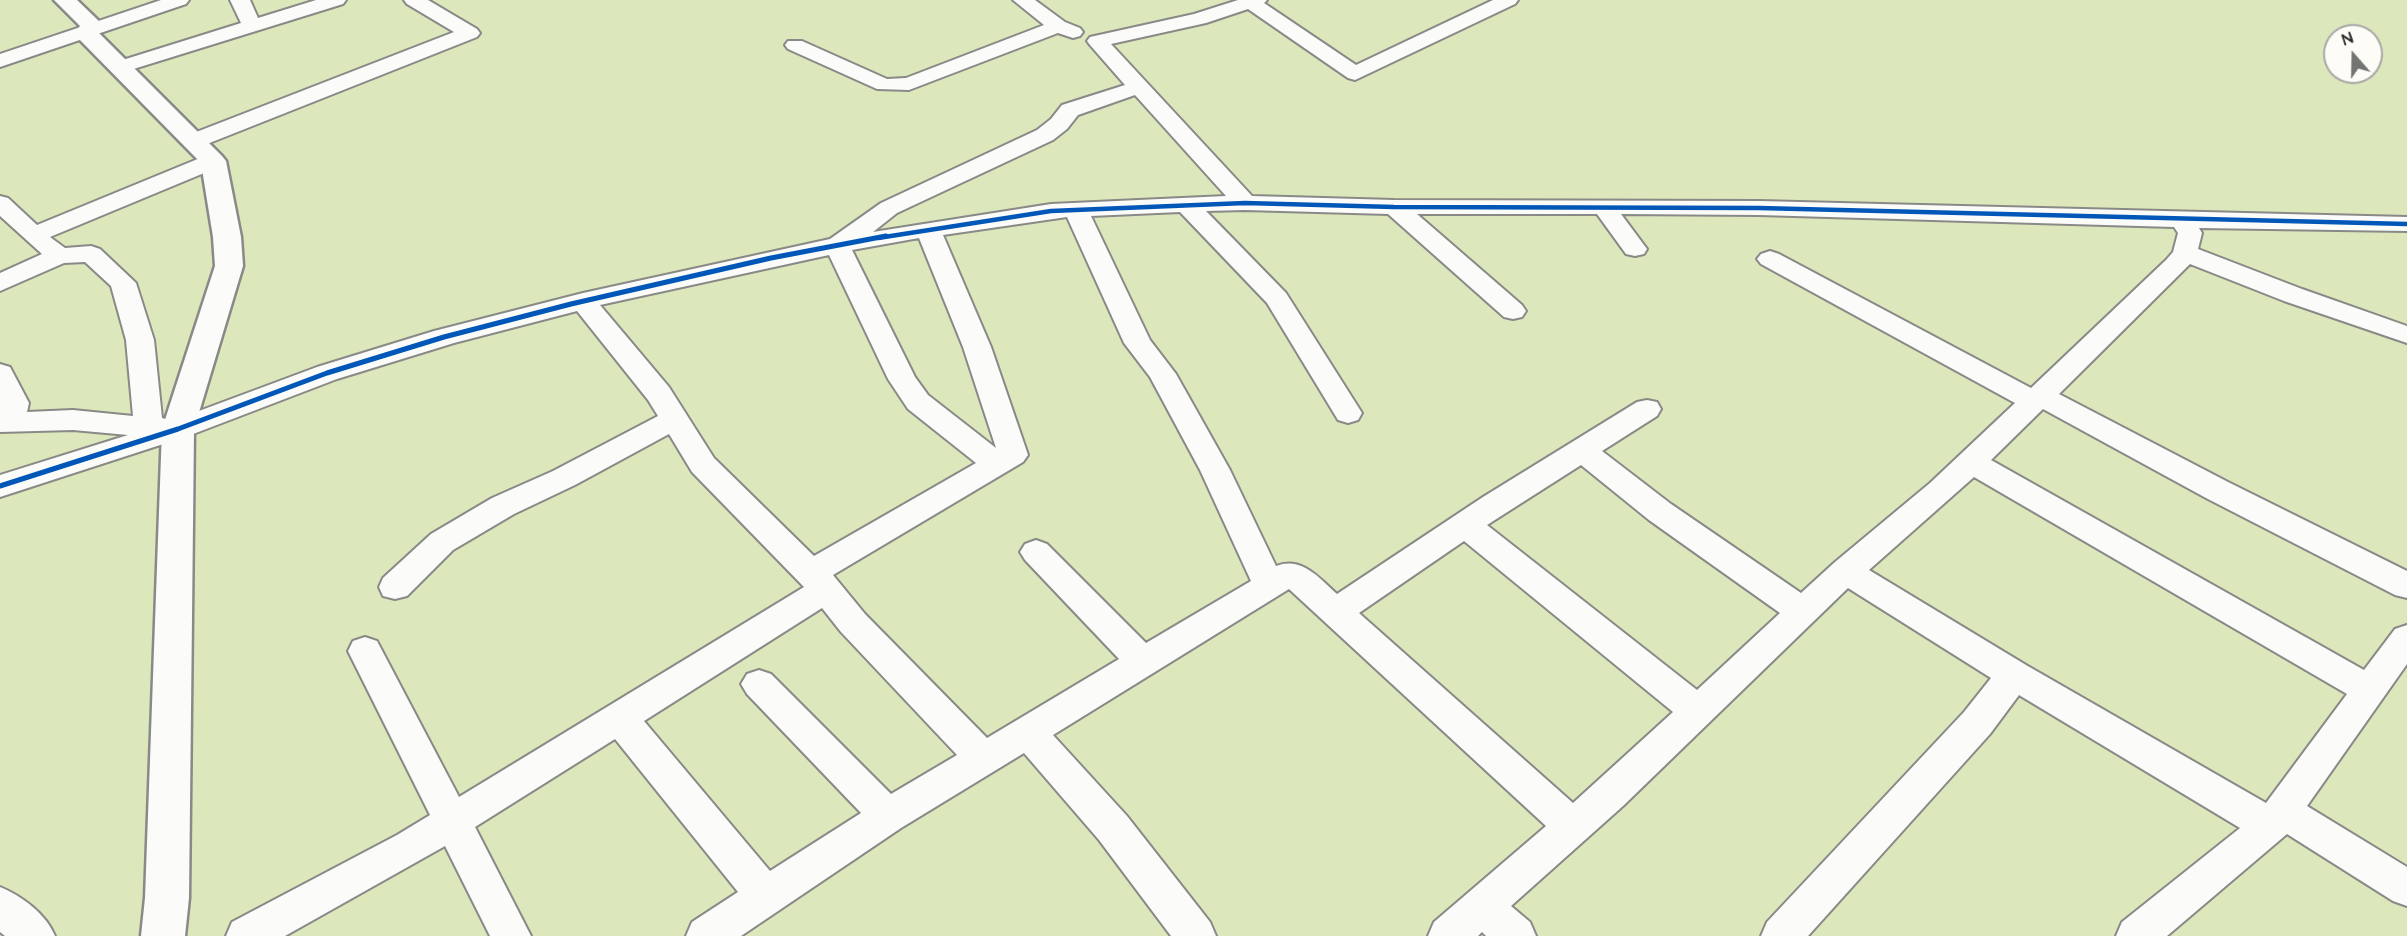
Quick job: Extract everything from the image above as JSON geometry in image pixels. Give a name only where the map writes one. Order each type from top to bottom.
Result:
[{"type":"street","points":[[65,0],[92,24],[91,29],[86,33]]},
{"type":"street","points":[[0,61],[179,0]]},
{"type":"street","points":[[240,0],[252,26]]},
{"type":"street","points":[[120,67],[336,0]]},
{"type":"street","points":[[33,235],[203,151],[470,33],[414,0]]},
{"type":"street","points":[[1023,0],[1058,26],[1097,41],[1245,203]]},
{"type":"street","points":[[1207,0],[1227,10]]},
{"type":"street","points":[[1097,41],[1199,19],[1254,2],[1355,74],[1508,0]]},
{"type":"street","points":[[795,45],[884,85],[909,84],[1058,26]]},
{"type":"street","points":[[86,33],[203,151],[224,209],[229,266],[163,428]]},
{"type":"street","points":[[837,246],[889,208],[1045,135],[1059,124],[1070,110],[1139,87]]},
{"type":"street","points":[[0,203],[59,256]]},
{"type":"street","points":[[0,486],[327,373],[444,337],[583,301],[837,246],[928,229],[1076,210],[1245,203],[1394,207],[1759,208],[2407,224]]},
{"type":"street","points":[[1186,204],[1277,299],[1348,413]]},
{"type":"street","points":[[1394,207],[1513,311]]},
{"type":"street","points":[[1604,207],[1635,249]]},
{"type":"street","points":[[1076,210],[1138,343],[1162,374],[1215,470],[1269,586]]},
{"type":"street","points":[[1448,936],[1573,827],[1846,571],[1941,491],[2185,253],[2190,233],[2181,220]]},
{"type":"street","points":[[246,936],[411,847],[619,717],[819,581],[1013,455],[977,347],[928,229]]},
{"type":"street","points":[[837,246],[902,379],[918,402],[997,464]]},
{"type":"street","points":[[2185,253],[2293,296],[2407,335]]},
{"type":"street","points":[[0,283],[59,256],[91,254],[123,283],[163,428],[166,898],[163,936]]},
{"type":"street","points":[[1770,259],[2036,398],[2407,586]]},
{"type":"street","points":[[583,301],[659,394],[703,465],[819,581],[853,623],[983,758]]},
{"type":"street","points":[[0,372],[15,403],[5,422],[73,420],[163,428]]},
{"type":"street","points":[[1335,612],[1465,525],[1647,409]]},
{"type":"street","points":[[395,587],[442,542],[503,506],[564,478],[675,419]]},
{"type":"street","points":[[1582,450],[1659,512],[1803,612]]},
{"type":"street","points":[[1971,462],[2370,690]]},
{"type":"street","points":[[1465,525],[1698,711]]},
{"type":"street","points":[[1036,552],[1143,662]]},
{"type":"street","points":[[1846,571],[2014,675],[2407,888]]},
{"type":"street","points":[[706,936],[888,816],[1289,574],[1299,579],[1573,827]]},
{"type":"street","points":[[2136,936],[2277,819],[2407,638]]},
{"type":"street","points":[[365,651],[511,936]]},
{"type":"street","points":[[1781,936],[1977,723],[2014,675]]},
{"type":"street","points":[[759,684],[888,816]]},
{"type":"street","points":[[619,717],[766,896]]},
{"type":"street","points":[[1027,732],[1113,828],[1196,936]]},
{"type":"street","points":[[0,906],[35,936]]},
{"type":"street","points":[[1482,906],[1516,936]]},
{"type":"green space","points":[[0,0],[2407,0],[2407,936],[0,936]]},
{"type":"cycle path","points":[[0,486],[178,429],[327,373],[444,337],[571,304],[771,258],[904,233],[1051,211],[1245,203],[1394,207],[1759,208],[2407,224]]}]
